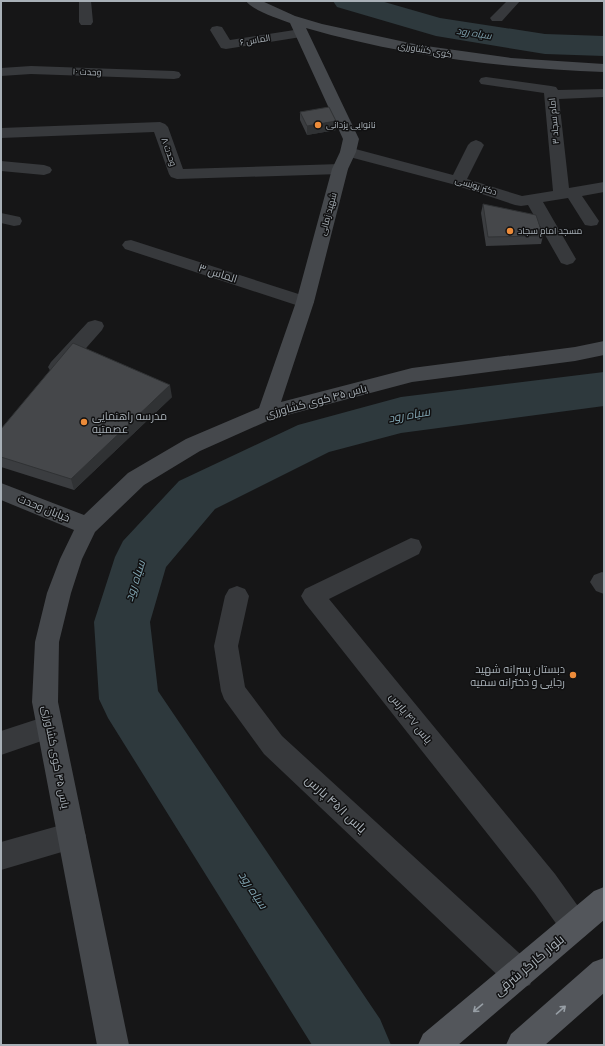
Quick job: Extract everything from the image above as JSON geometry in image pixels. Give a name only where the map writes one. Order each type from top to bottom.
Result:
[{"type":"main road","name":"بلوار کارگر شرقی","points":[[444,1037],[604,901]]},
{"type":"main road","points":[[535,1041],[604,973]]},
{"type":"street","points":[[85,1],[86,22]]},
{"type":"street","name":"کوی کشاورزی","points":[[252,1],[298,27],[364,38],[426,51],[484,59],[552,66],[604,68]]},
{"type":"street","points":[[497,18],[509,2]]},
{"type":"street","name":"الماس ۶","points":[[217,30],[226,45],[298,27]]},
{"type":"street","name":"شهید زمانی","points":[[267,413],[305,302],[340,169],[348,152],[350,139],[346,127],[298,27]]},
{"type":"street","name":"وحدت ۱۰","points":[[1,72],[31,70],[174,75]]},
{"type":"street","name":"امام سجاد ۳","points":[[486,81],[551,90],[567,193]]},
{"type":"street","points":[[552,95],[604,93]]},
{"type":"street","name":"وحدت ۸","points":[[1,133],[160,127],[177,174],[340,169]]},
{"type":"street","points":[[458,181],[476,144]]},
{"type":"street","name":"دکتر یونسی","points":[[348,152],[458,181],[521,201],[604,187]]},
{"type":"street","points":[[1,166],[44,170]]},
{"type":"street","points":[[567,193],[591,221]]},
{"type":"street","points":[[533,199],[568,259]]},
{"type":"street","name":"الماس ۳","points":[[131,245],[305,302]]},
{"type":"street","points":[[48,378],[94,326]]},
{"type":"street","name":"یاس ۴۵ کوی کشاورزی","points":[[113,1045],[45,702],[47,642],[59,593],[71,559],[87,526],[136,479],[193,445],[267,413],[412,375],[575,354],[604,348]]},
{"type":"street","name":"خیابان وحدت","points":[[1,491],[87,526]]},
{"type":"street","name":"یاس ۴۷ پارس","points":[[411,547],[314,596],[545,884],[575,926]]},
{"type":"street","name":"یاس ۴۵/۱ پارس","points":[[237,596],[226,646],[233,691],[274,745],[483,942],[519,974]]},
{"type":"street","points":[[1,743],[50,727]]},
{"type":"street","points":[[1,856],[72,836]]},
{"type":"building","points":[[329,107],[336,121],[307,126],[300,112]]},
{"type":"building","name":"مسجد امام سجاد","points":[[483,204],[536,215],[543,236],[488,237]]},
{"type":"building","name":"مدرسه راهنمایی عصمتیه","points":[[73,343],[170,385],[71,479],[1,457],[1,429]]},
{"type":"waterway","name":"سیاه رود","points":[[348,1],[436,27],[545,44],[604,46]]},
{"type":"waterway","name":"سیاه رود","points":[[354,1045],[129,699],[122,622],[142,557],[197,495],[315,438],[401,415],[604,389]]},
{"type":"place","name":"نانوایی یزدانی","points":[[318,125]]},
{"type":"place","name":"مسجد امام سجاد","points":[[510,231]]},
{"type":"place","name":"مدرسه راهنمایی عصمتیه","points":[[84,422]]},
{"type":"place","name":"دبستان پسرانه شهید رجایی و دخترانه سمیه","points":[[573,675]]}]
